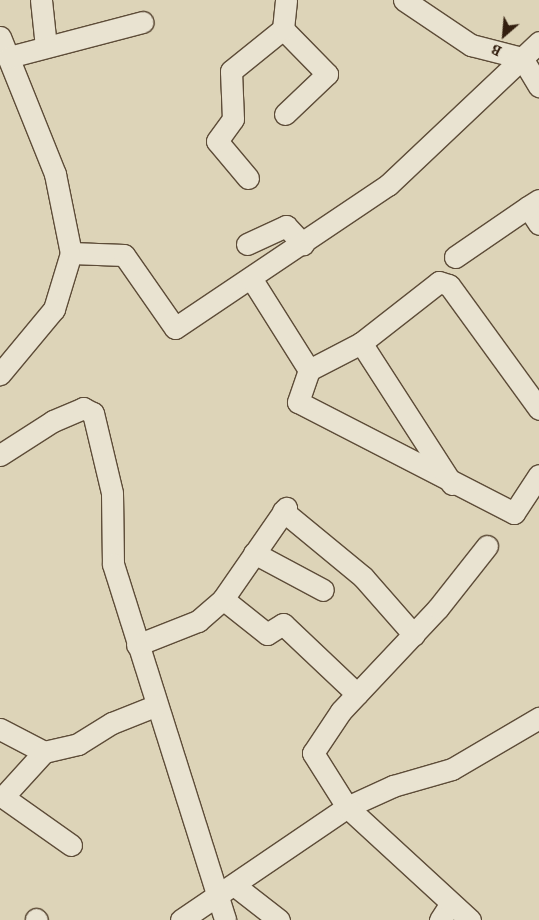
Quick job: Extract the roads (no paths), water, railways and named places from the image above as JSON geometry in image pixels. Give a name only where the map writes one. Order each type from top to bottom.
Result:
[{"type":"street","points":[[41,0],[46,47]]},
{"type":"street","points":[[248,178],[217,141],[234,119],[231,71],[282,29],[286,0]]},
{"type":"street","points":[[404,0],[471,45],[522,58],[539,86]]},
{"type":"street","points":[[9,56],[142,22]]},
{"type":"street","points":[[282,29],[327,74],[284,114]]},
{"type":"street","points":[[0,37],[55,174],[71,253],[54,309],[0,374]]},
{"type":"street","points":[[71,253],[124,255],[175,328],[388,185],[539,42]]},
{"type":"street","points":[[455,257],[535,210]]},
{"type":"street","points":[[247,244],[286,226],[302,244]]},
{"type":"street","points":[[251,278],[309,370]]},
{"type":"street","points":[[539,408],[449,285],[439,282],[361,343],[309,370],[298,402],[452,484],[514,513],[539,475]]},
{"type":"street","points":[[361,343],[452,484]]},
{"type":"street","points":[[0,455],[53,421],[83,408],[93,413],[112,493],[113,564],[157,705],[225,891],[225,920]]},
{"type":"street","points":[[137,645],[198,621],[223,598],[285,509],[363,577],[414,635]]},
{"type":"street","points":[[470,920],[446,911],[347,807],[313,753],[357,694],[414,635],[487,546]]},
{"type":"street","points":[[254,553],[323,590]]},
{"type":"street","points":[[223,598],[267,634],[283,624],[357,694]]},
{"type":"street","points":[[71,845],[3,797],[44,752],[78,744],[112,723],[157,705]]},
{"type":"street","points":[[181,920],[347,807],[393,786],[452,769],[539,718]]},
{"type":"street","points":[[0,729],[44,752]]},
{"type":"street","points":[[225,891],[278,920]]}]
